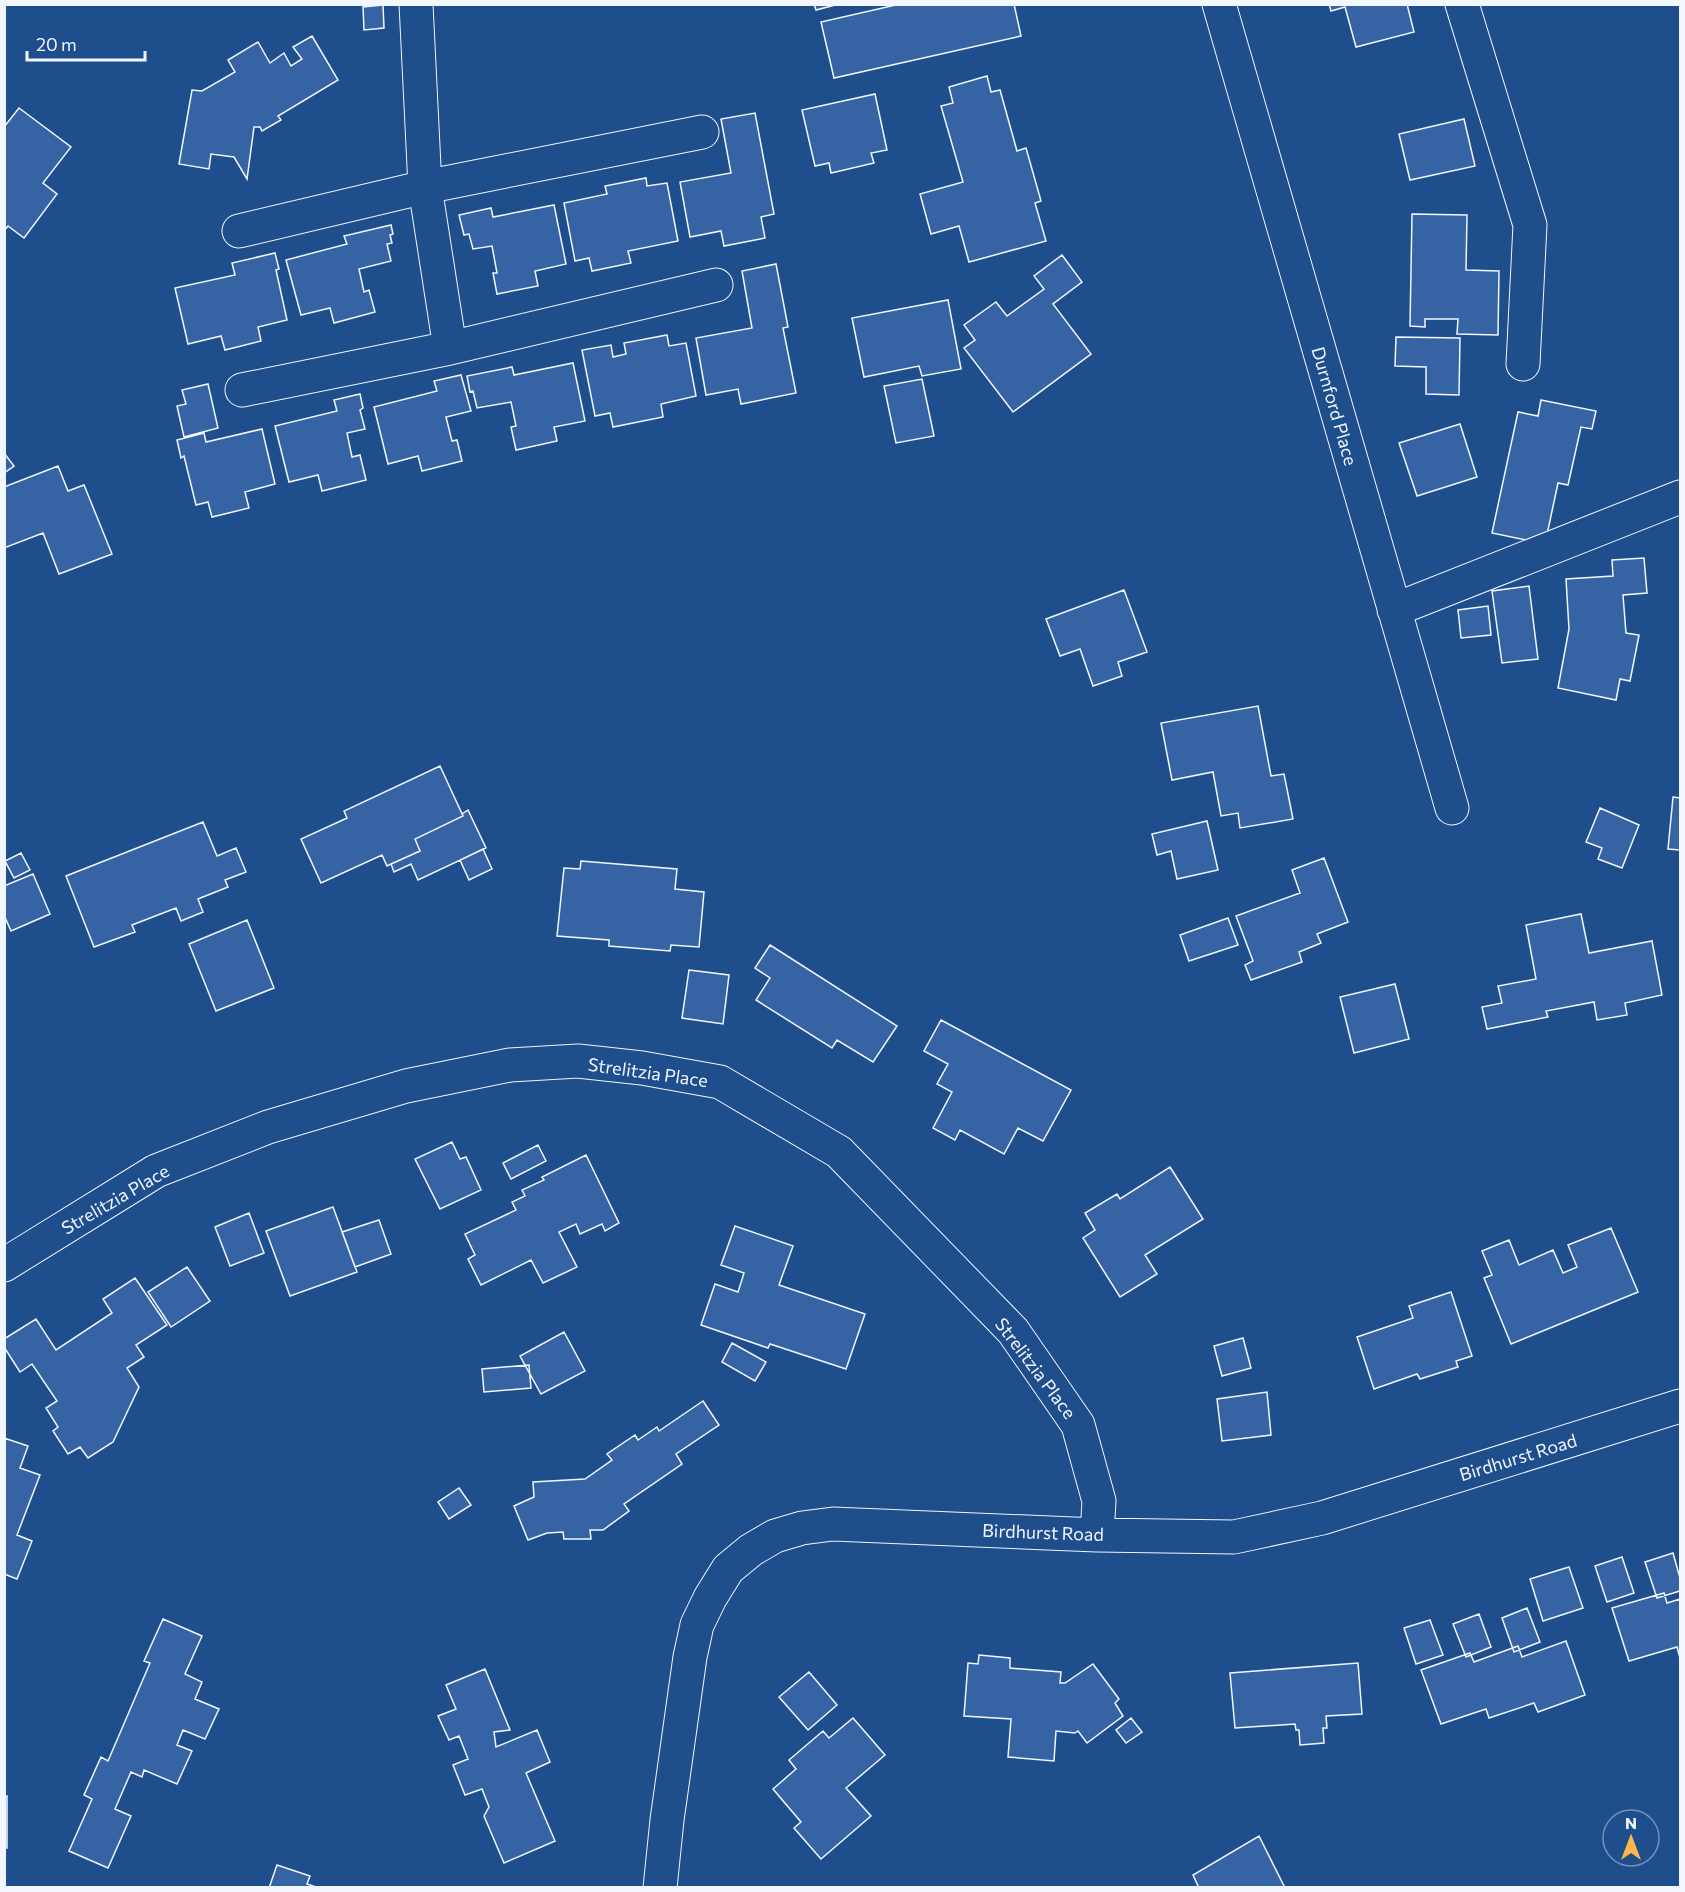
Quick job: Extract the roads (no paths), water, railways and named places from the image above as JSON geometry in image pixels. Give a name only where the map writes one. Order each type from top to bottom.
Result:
[{"type":"street","name":"Durnford Place","points":[[1219,4],[1452,808]]},
{"type":"street","points":[[1462,4],[1530,225],[1523,364]]},
{"type":"street","points":[[416,6],[425,187],[450,348]]},
{"type":"street","points":[[239,231],[425,187],[702,132]]},
{"type":"street","points":[[242,390],[450,348],[716,285]]},
{"type":"street","points":[[1394,610],[1680,496]]},
{"type":"street","name":"Strelitzia Place","points":[[4,1265],[156,1171],[268,1127],[406,1086],[510,1065],[578,1061],[642,1068],[720,1082],[838,1152],[1012,1331],[1078,1425],[1099,1501],[1098,1535]]},
{"type":"street","name":"Birdhurst Road","points":[[660,1887],[690,1657],[697,1625],[728,1569],[751,1550],[775,1536],[802,1528],[833,1524],[1098,1535],[1234,1537],[1322,1518],[1680,1406]]}]
